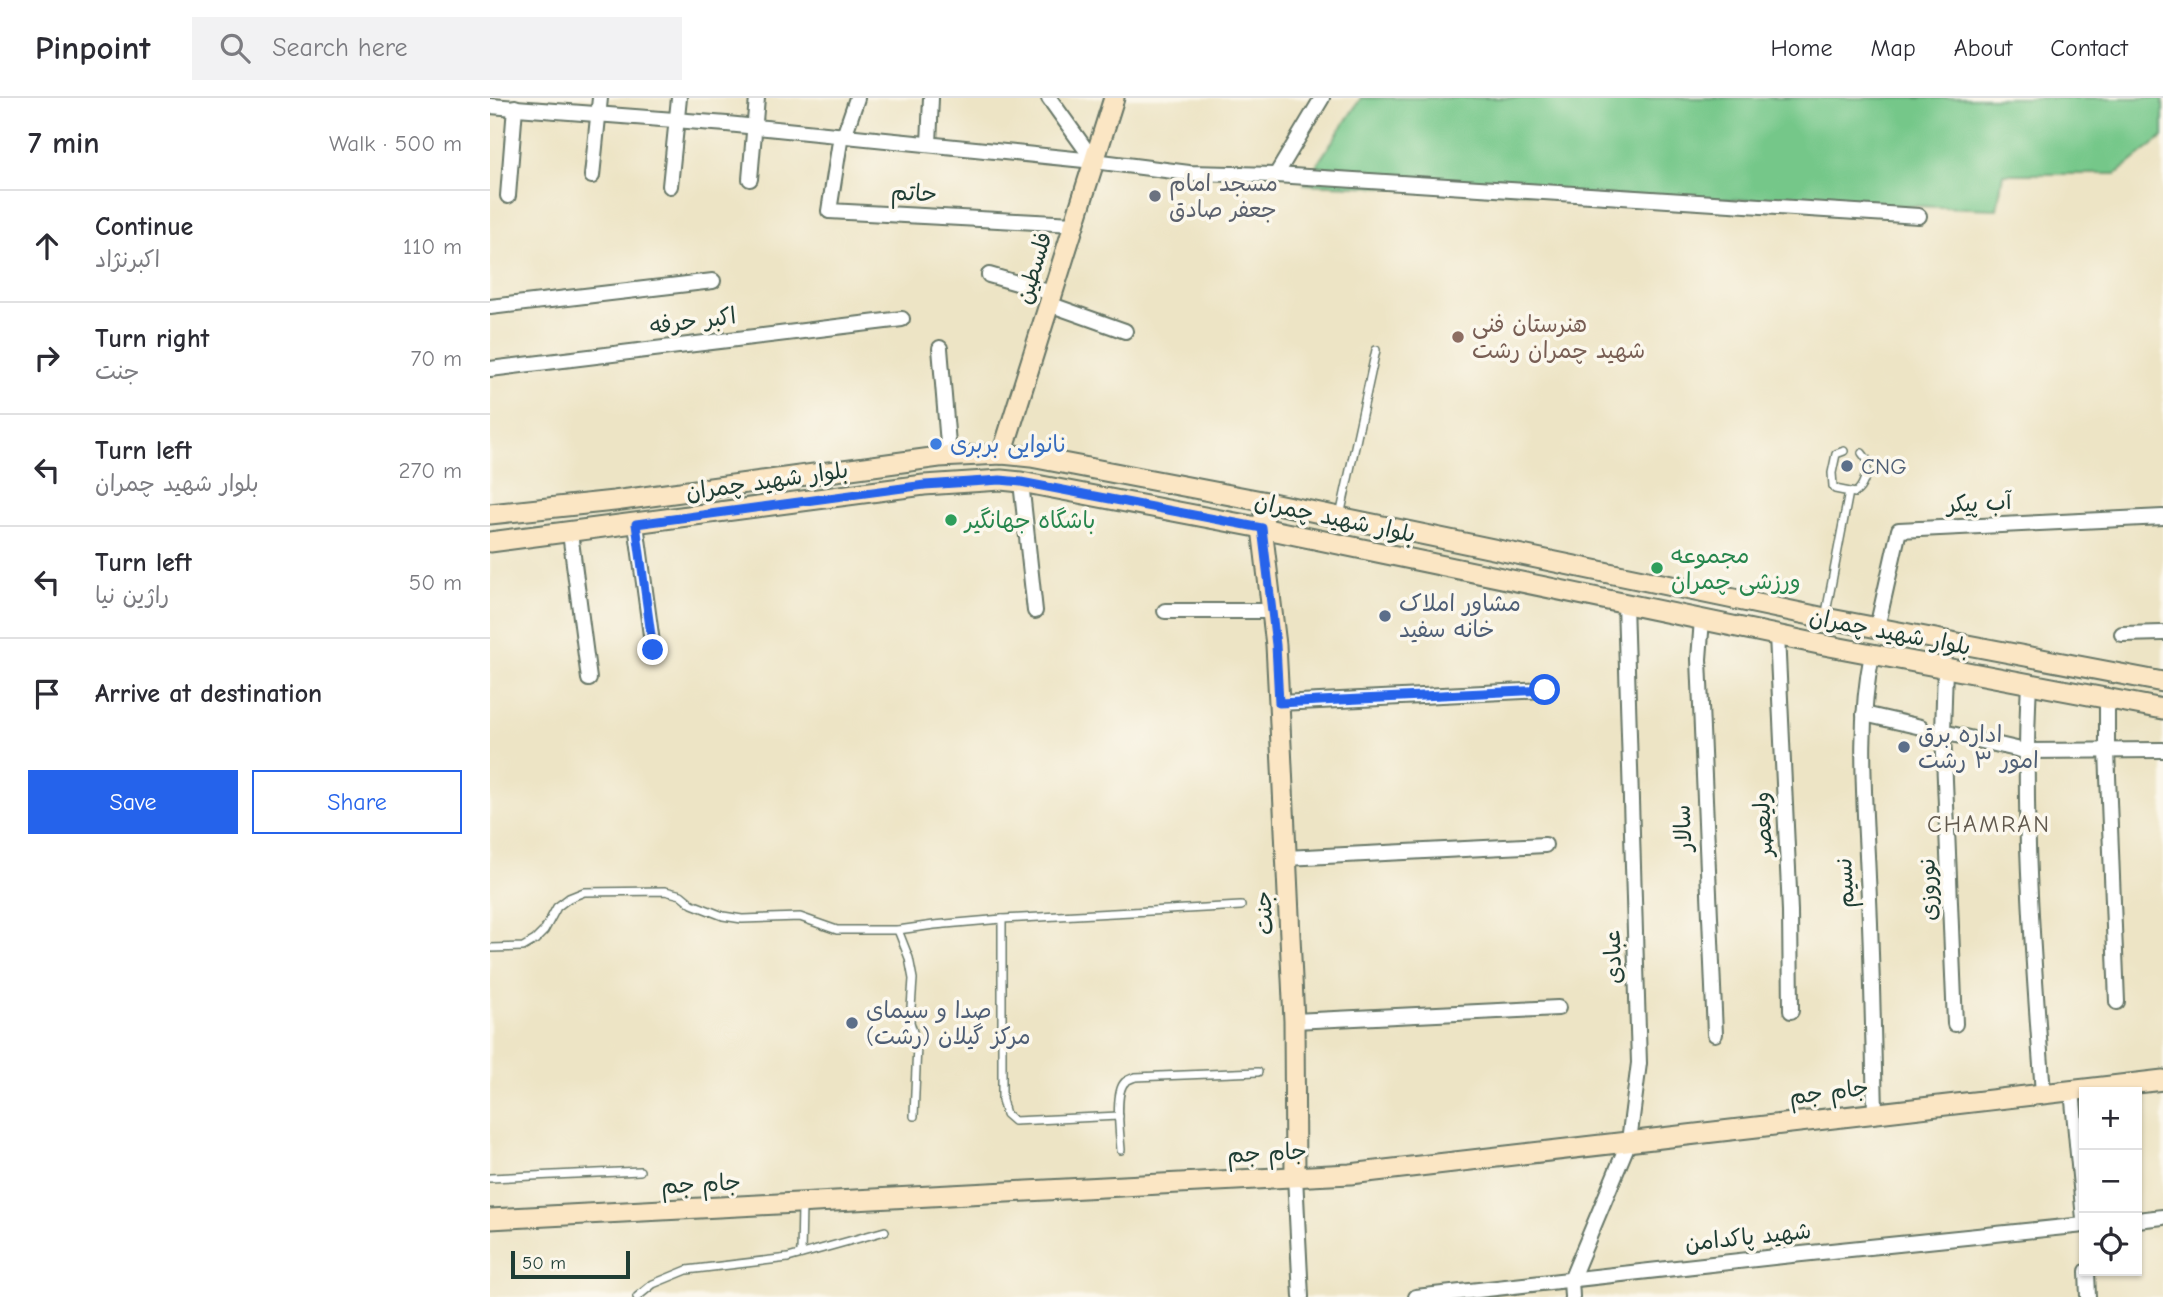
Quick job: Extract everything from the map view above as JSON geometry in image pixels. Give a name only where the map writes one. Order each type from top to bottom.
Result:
[{"type":"main road","name":"فلسطین","points":[[1002,454],[1114,98]]},
{"type":"main road","name":"بلوار شهید چمران","points":[[490,514],[949,456],[1002,454],[1031,457],[1267,502],[1783,610],[2163,682]]},
{"type":"main road","name":"بلوار شهید چمران","points":[[490,542],[925,485],[1000,480],[1021,482],[1349,545],[1819,644],[2163,709]]},
{"type":"main road","name":"جنت","points":[[1267,502],[1262,528],[1276,645],[1279,703],[1294,1021],[1295,1176]]},
{"type":"main road","points":[[1347,518],[1349,545]]},
{"type":"main road","points":[[1777,635],[1783,610]]},
{"type":"main road","points":[[1819,644],[1825,618]]},
{"type":"main road","points":[[1872,654],[1877,628]]},
{"type":"main road","name":"جام جم","points":[[490,1219],[1350,1174],[2163,1080]]},
{"type":"street","points":[[592,176],[600,98]]},
{"type":"street","points":[[670,186],[679,98]]},
{"type":"street","points":[[750,179],[757,98]]},
{"type":"street","points":[[842,135],[857,98]]},
{"type":"street","points":[[929,144],[930,98]]},
{"type":"street","points":[[1049,98],[1094,161]]},
{"type":"street","points":[[1276,175],[1322,98]]},
{"type":"street","points":[[508,196],[518,104]]},
{"type":"street","points":[[490,106],[518,104],[597,114],[754,126],[1189,173],[1276,175],[1919,216]]},
{"type":"street","name":"حاتم","points":[[842,135],[829,211],[1074,224]]},
{"type":"street","points":[[989,275],[1051,298],[1125,331]]},
{"type":"street","points":[[490,307],[713,281]]},
{"type":"street","name":"اکبر حرفه","points":[[490,369],[902,319]]},
{"type":"street","points":[[940,348],[949,456]]},
{"type":"street","points":[[1021,482],[1035,611]]},
{"type":"street","name":"آب پیکر","points":[[1877,628],[1899,530],[2163,517]]},
{"type":"street","points":[[636,524],[653,650]]},
{"type":"street","points":[[570,533],[589,679]]},
{"type":"street","name":"عبادی","points":[[1572,1297],[1571,1280],[1629,1141],[1639,1063],[1625,603]]},
{"type":"street","points":[[1165,611],[1271,611]]},
{"type":"street","name":"سالار","points":[[1702,619],[1699,659],[1714,1034]]},
{"type":"street","points":[[2122,634],[2163,633]]},
{"type":"street","name":"ولیعصر","points":[[1777,635],[1790,911],[1791,1011]]},
{"type":"street","name":"نسیم","points":[[1872,654],[1864,714],[1863,778],[1872,964],[1875,1112]]},
{"type":"street","name":"نوروزی","points":[[1945,667],[1943,732],[1955,1024]]},
{"type":"street","points":[[2029,683],[2025,751],[2030,915],[2043,1093]]},
{"type":"street","points":[[1279,703],[1545,690]]},
{"type":"street","points":[[2107,698],[2117,1002]]},
{"type":"street","points":[[1864,714],[1921,727]]},
{"type":"street","points":[[1943,732],[2025,751],[2163,750]]},
{"type":"street","points":[[1286,858],[1545,845]]},
{"type":"street","points":[[1294,1021],[1558,1008]]},
{"type":"street","points":[[2072,1090],[2083,1213]]},
{"type":"street","name":"جنت","points":[[1295,1176],[1301,1297]]},
{"type":"street","points":[[2142,1219],[2163,1217]]},
{"type":"street","name":"شهید پاکدامن","points":[[1416,1297],[2079,1226]]},
{"type":"street","points":[[2087,1276],[2088,1297]]},
{"type":"lane","points":[[1347,518],[1376,350]]},
{"type":"lane","points":[[1844,451],[1836,454],[1832,480],[1835,489],[1849,492],[1857,492],[1864,482],[1868,461],[1862,453]]},
{"type":"lane","points":[[1825,618],[1849,492]]},
{"type":"lane","points":[[490,948],[523,947],[535,940],[544,931],[557,907],[584,892],[665,891],[681,895],[692,904],[723,916],[742,919],[800,917],[837,930],[898,930],[1002,919],[1241,906]]},
{"type":"lane","points":[[1002,919],[1002,1100],[1006,1114],[1014,1121],[1119,1116]]},
{"type":"lane","points":[[898,930],[909,958],[913,979],[909,1022],[917,1045],[914,1116]]},
{"type":"lane","points":[[1121,1150],[1119,1116],[1121,1089],[1126,1081],[1135,1077],[1258,1072]]},
{"type":"lane","points":[[490,1178],[640,1171]]},
{"type":"lane","points":[[801,1254],[802,1203]]},
{"type":"lane","points":[[637,1297],[653,1284],[687,1270],[788,1258],[885,1231]]},
{"type":"green space","points":[[1361,98],[2163,98],[2163,137],[2116,174],[2003,174],[1997,209],[1304,184]]},
{"type":"place","name":"مسجد امام جعفر صادق","points":[[1155,196]]},
{"type":"place","name":"هنرستان فنی شهید چمران رشت","points":[[1458,337]]},
{"type":"place","name":"نانوایی بربری","points":[[936,444]]},
{"type":"place","name":"CNG","points":[[1847,466]]},
{"type":"place","name":"باشگاه جهانگیر","points":[[951,520]]},
{"type":"place","name":"مجموعه ورزشی چمران","points":[[1657,568]]},
{"type":"place","name":"مشاور املاک خانه سفید","points":[[1385,616]]},
{"type":"place","name":"اداره برق امور ۳ رشت","points":[[1904,747]]},
{"type":"place","name":"صدا و سیمای مرکز گیلان (رشت)","points":[[852,1023]]},
{"type":"district","name":"CHAMRAN","points":[[1989,824]]},
{"type":"route","points":[[653,650],[636,524],[925,485],[1000,480],[1262,528],[1276,645],[1279,703],[1545,690]]}]
